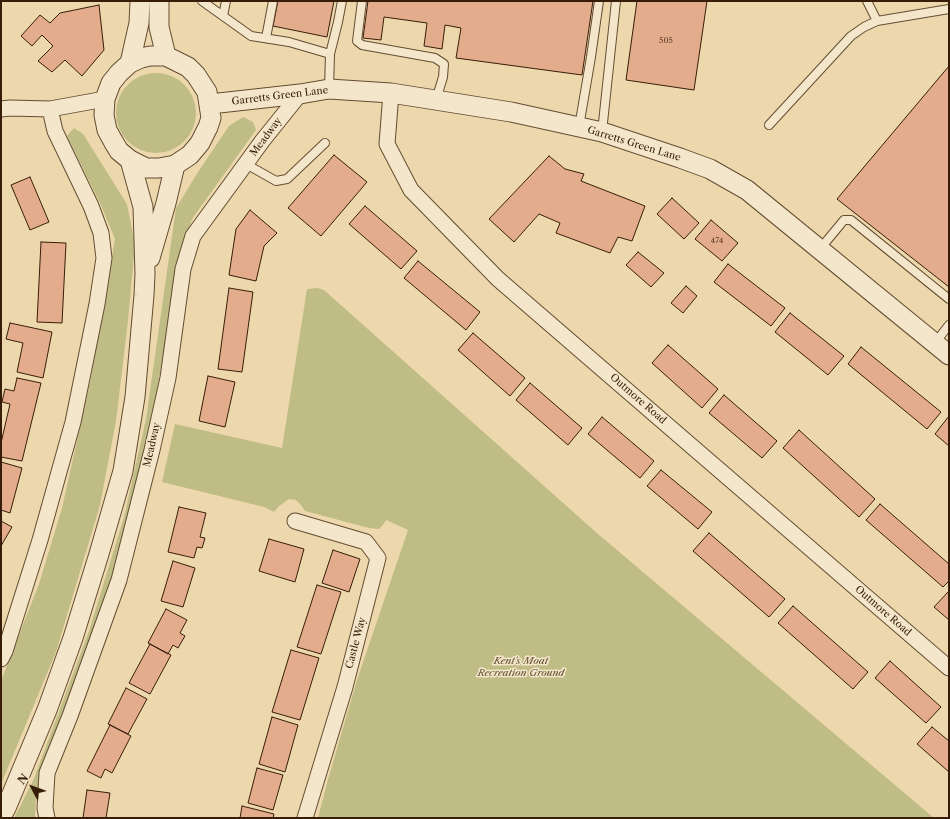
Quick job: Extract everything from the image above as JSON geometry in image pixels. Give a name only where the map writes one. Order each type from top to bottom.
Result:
[{"type":"street","points":[[130,64],[139,23],[140,1]]},
{"type":"street","points":[[159,1],[160,27],[166,56]]},
{"type":"street","points":[[150,56],[166,56],[188,67],[196,75],[207,92],[211,118],[208,127],[200,143],[190,156],[175,165],[159,168],[146,168],[130,160],[119,151],[107,130],[104,115],[105,99],[111,83],[119,73],[130,64],[141,58],[150,56]]},
{"type":"street","name":"Garretts Green Lane","points":[[210,104],[300,94],[329,89],[391,93],[511,112],[602,132],[680,158],[710,169],[747,190],[942,349]]},
{"type":"street","name":"Outmore Road","points":[[391,93],[387,144],[411,190],[416,196],[498,279],[949,668]]},
{"type":"street","name":"Meadway","points":[[47,818],[45,808],[47,773],[70,716],[119,580],[129,542],[168,378],[183,268],[193,236],[263,140],[300,94]]},
{"type":"street","points":[[1,109],[50,109],[105,99]]},
{"type":"street","points":[[1,659],[40,540],[73,422],[97,304],[104,258],[99,227],[91,206],[55,131],[50,109]]},
{"type":"street","points":[[1,817],[47,710],[73,638],[100,554],[123,471],[136,397],[144,295],[143,207],[130,160]]},
{"type":"street","points":[[144,274],[166,203],[175,165]]},
{"type":"street","name":"Castle Way","points":[[295,521],[366,542],[378,558],[345,687],[305,818]]},
{"type":"lane","points":[[202,1],[251,36],[289,42],[330,54]]},
{"type":"lane","points":[[223,16],[226,1]]},
{"type":"lane","points":[[266,38],[273,1]]},
{"type":"lane","points":[[329,89],[330,54],[342,1]]},
{"type":"lane","points":[[362,1],[357,41],[362,45],[435,58],[444,64],[443,77],[436,100]]},
{"type":"lane","points":[[579,127],[599,1]]},
{"type":"lane","points":[[602,132],[616,1]]},
{"type":"lane","points":[[867,1],[877,21]]},
{"type":"lane","points":[[769,125],[851,36],[864,27],[877,21],[949,9]]},
{"type":"lane","points":[[246,164],[276,181],[287,179],[325,143]]},
{"type":"lane","points":[[820,250],[844,220],[852,220],[949,299]]},
{"type":"lane","points":[[942,349],[949,325]]},
{"type":"green space","points":[[156,73],[171,76],[184,85],[193,98],[196,113],[193,128],[184,141],[171,150],[156,153],[141,150],[128,141],[119,128],[116,113],[119,98],[128,85],[141,76]]},
{"type":"green space","points":[[243,117],[253,122],[256,130],[192,219],[179,263],[146,454],[113,580],[54,739],[36,797],[35,818],[14,818],[33,781],[89,631],[124,517],[146,419],[176,208],[229,126]]},
{"type":"green space","points":[[74,128],[83,134],[127,204],[135,244],[128,321],[116,421],[100,505],[56,652],[1,784],[1,681],[39,584],[62,508],[91,378],[115,239],[100,203],[67,136]]},
{"type":"green space","name":"Kent's Moat Recreation Ground","points":[[318,288],[324,290],[598,534],[934,818],[318,818],[357,680],[408,530],[386,520],[379,529],[369,528],[305,511],[296,500],[289,499],[279,506],[274,512],[264,507],[162,482],[175,424],[282,448],[307,289]]},
{"type":"building","points":[[278,1],[334,1],[327,37],[273,26]]},
{"type":"building","points":[[368,1],[593,1],[582,75],[456,58],[461,28],[445,25],[442,49],[424,46],[427,23],[384,17],[381,40],[363,38]]},
{"type":"building","points":[[637,1],[707,1],[694,90],[626,80]]},
{"type":"building","points":[[99,5],[104,50],[82,76],[65,60],[52,72],[38,61],[53,46],[42,35],[32,46],[21,36],[40,15],[50,23],[60,13]]},
{"type":"building","points":[[949,66],[949,287],[837,199]]},
{"type":"building","points":[[334,155],[367,182],[321,236],[288,208]]},
{"type":"building","points":[[549,156],[565,169],[584,174],[581,181],[645,206],[632,241],[618,237],[610,253],[556,233],[560,223],[539,214],[514,242],[489,219]]},
{"type":"building","points":[[30,177],[49,222],[30,230],[11,185]]},
{"type":"building","points":[[672,198],[699,223],[684,239],[657,214]]},
{"type":"building","points":[[365,206],[417,251],[401,269],[349,224]]},
{"type":"building","points":[[250,210],[277,233],[264,246],[256,281],[229,275],[236,229]]},
{"type":"building","points":[[711,220],[738,243],[722,261],[695,239]]},
{"type":"building","points":[[41,242],[66,243],[62,323],[37,322]]},
{"type":"building","points":[[638,252],[664,273],[651,287],[626,265]]},
{"type":"building","points":[[418,261],[480,312],[466,330],[404,278]]},
{"type":"building","points":[[728,264],[785,308],[771,326],[714,282]]},
{"type":"building","points":[[686,286],[697,296],[683,313],[671,303]]},
{"type":"building","points":[[229,288],[253,292],[242,372],[218,369]]},
{"type":"building","points":[[790,313],[844,356],[828,375],[775,332]]},
{"type":"building","points":[[10,323],[52,332],[43,378],[17,372],[23,343],[6,339]]},
{"type":"building","points":[[473,333],[525,378],[510,396],[458,350]]},
{"type":"building","points":[[668,345],[718,389],[702,408],[652,363]]},
{"type":"building","points":[[861,347],[941,412],[927,429],[848,364]]},
{"type":"building","points":[[208,376],[235,382],[225,427],[199,421]]},
{"type":"building","points":[[17,378],[41,383],[22,461],[1,457],[1,443],[10,404],[2,402],[5,389],[14,391]]},
{"type":"building","points":[[530,383],[582,428],[568,445],[516,400]]},
{"type":"building","points":[[724,395],[777,441],[762,458],[709,413]]},
{"type":"building","points":[[949,416],[949,446],[935,434]]},
{"type":"building","points":[[602,417],[654,461],[640,478],[588,434]]},
{"type":"building","points":[[799,430],[875,499],[859,517],[783,448]]},
{"type":"building","points":[[1,462],[22,468],[10,513],[1,510]]},
{"type":"building","points":[[661,470],[712,512],[698,529],[647,486]]},
{"type":"building","points":[[880,504],[949,564],[949,581],[943,587],[866,520]]},
{"type":"building","points":[[179,507],[206,513],[200,537],[205,538],[202,548],[197,547],[194,558],[168,552]]},
{"type":"building","points":[[1,521],[12,527],[1,546]]},
{"type":"building","points":[[709,533],[785,599],[769,617],[693,551]]},
{"type":"building","points":[[269,539],[304,549],[295,582],[259,571]]},
{"type":"building","points":[[333,550],[360,559],[349,592],[322,583]]},
{"type":"building","points":[[173,561],[195,568],[183,607],[161,601]]},
{"type":"building","points":[[317,585],[341,592],[321,654],[297,647]]},
{"type":"building","points":[[949,591],[949,620],[934,607]]},
{"type":"building","points":[[793,606],[868,672],[853,689],[778,623]]},
{"type":"building","points":[[166,609],[187,620],[180,633],[185,636],[178,648],[173,645],[168,654],[148,643]]},
{"type":"building","points":[[150,644],[171,655],[150,694],[129,683]]},
{"type":"building","points":[[291,650],[319,658],[300,720],[272,712]]},
{"type":"building","points":[[890,661],[941,707],[926,723],[875,678]]},
{"type":"building","points":[[126,688],[147,699],[128,734],[108,724]]},
{"type":"building","points":[[272,717],[298,725],[285,772],[259,764]]},
{"type":"building","points":[[110,725],[131,736],[112,773],[105,769],[101,778],[87,771]]},
{"type":"building","points":[[932,727],[949,741],[949,772],[917,744]]},
{"type":"building","points":[[257,768],[283,775],[273,810],[248,803]]},
{"type":"building","points":[[87,790],[110,793],[106,818],[83,818]]},
{"type":"building","points":[[242,806],[274,814],[273,818],[240,818]]}]
